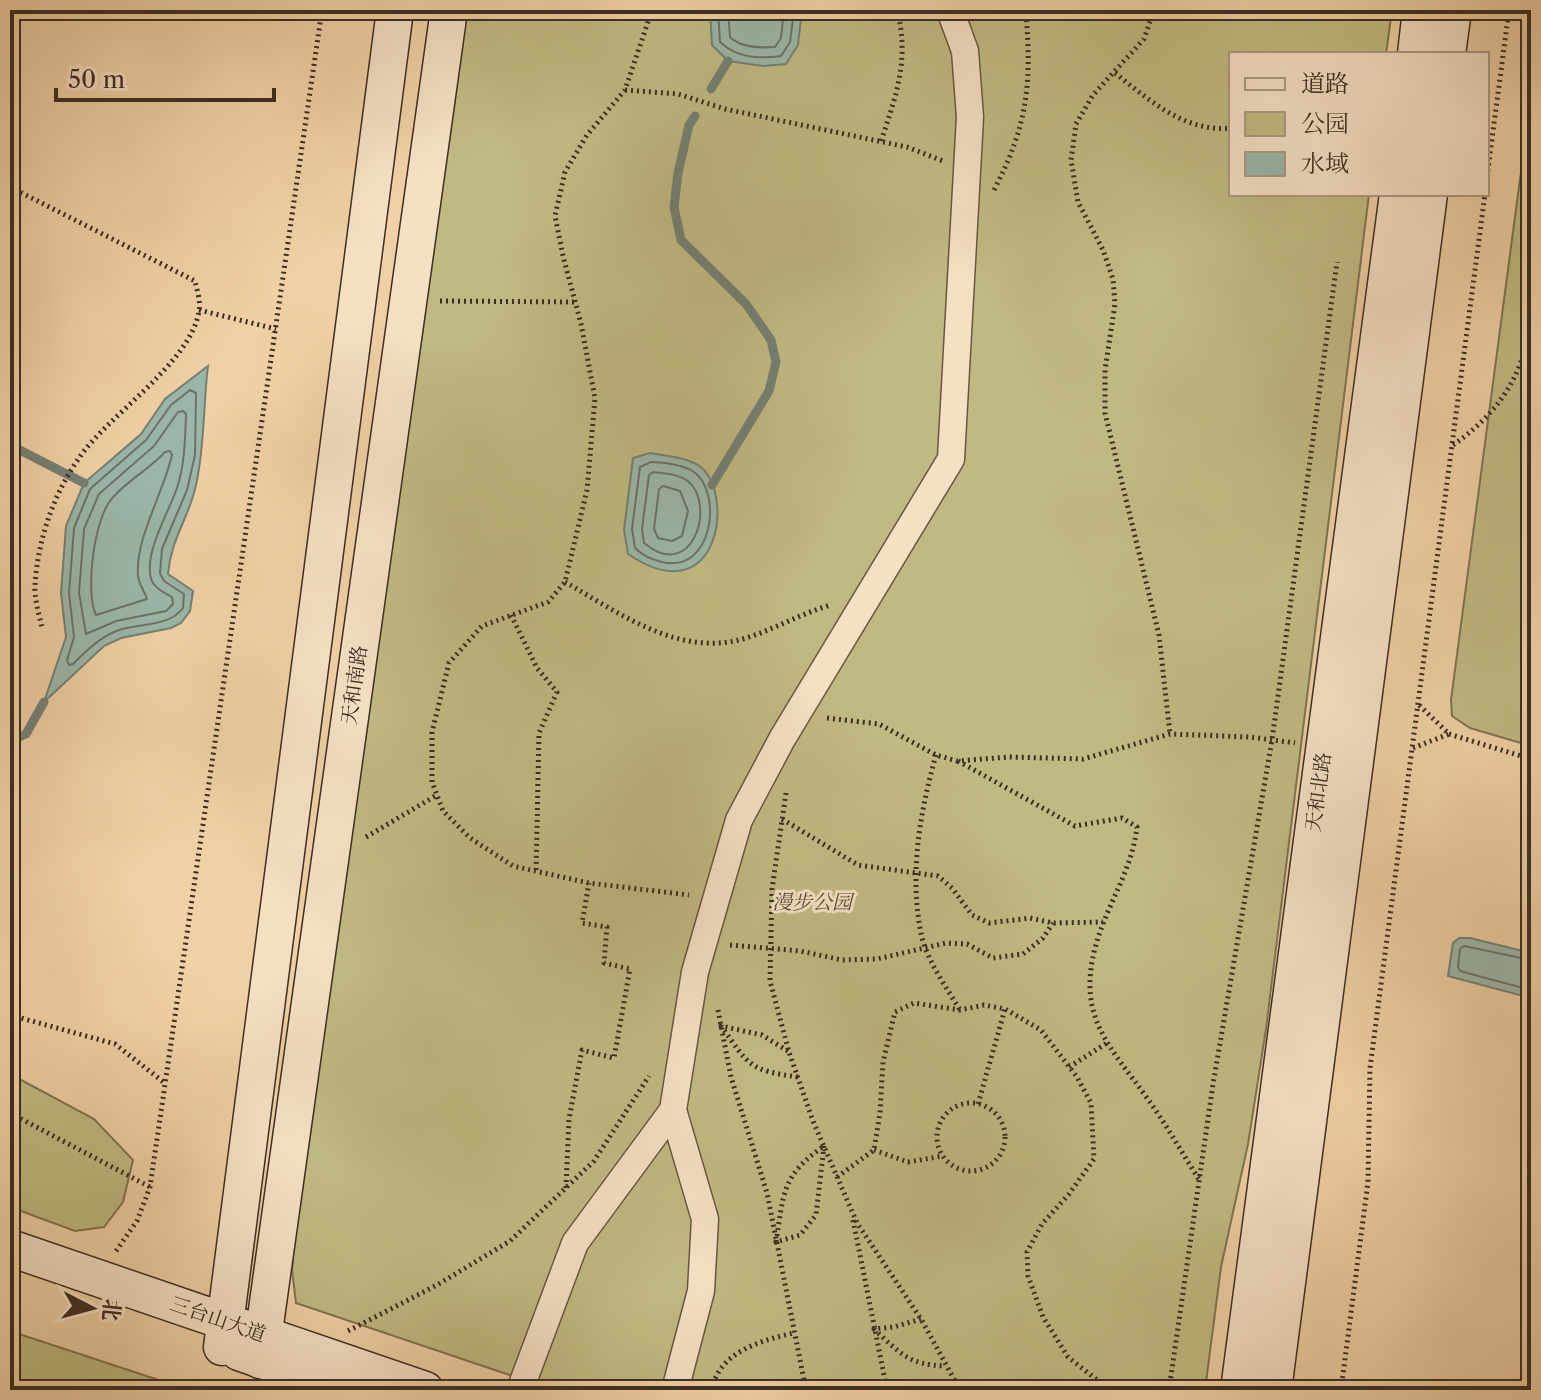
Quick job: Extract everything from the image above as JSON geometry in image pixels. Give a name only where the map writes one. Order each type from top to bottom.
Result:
[{"type":"street","points":[[223,1334],[395,10]]},
{"type":"street","name":"天和南路","points":[[261,1347],[449,10]]},
{"type":"street","points":[[675,1390],[701,1291],[705,1219],[673,1110],[695,972],[739,820],[798,713],[951,459],[970,117],[965,51],[950,10]]},
{"type":"street","points":[[1416,52],[1421,10]]},
{"type":"street","points":[[1447,52],[1453,10]]},
{"type":"street","name":"天和北路","points":[[1239,1390],[1398,196]]},
{"type":"street","name":"天和北路","points":[[1273,1390],[1429,196]]},
{"type":"street","points":[[520,1390],[575,1243],[673,1110]]},
{"type":"street","name":"三台山大道","points":[[10,1248],[97,1278],[223,1334]]},
{"type":"street","name":"三台山大道","points":[[10,1274],[261,1347],[347,1390]]},
{"type":"street","name":"三台山大道","points":[[261,1347],[311,1351],[425,1390]]},
{"type":"path","points":[[97,1278],[137,1221],[150,1187],[322,10]]},
{"type":"path","points":[[652,10],[625,90],[587,135],[565,172],[555,216],[595,398],[587,490],[565,582],[548,602],[482,626],[449,663],[432,732],[432,782],[443,811],[470,838],[513,866],[589,883],[716,898]]},
{"type":"path","points":[[881,141],[900,86],[902,56],[897,10]]},
{"type":"path","points":[[989,200],[1013,154],[1027,100],[1030,61],[1023,10]]},
{"type":"path","points":[[1154,10],[1144,39],[1093,95],[1076,124],[1071,160],[1078,202],[1103,250],[1113,279],[1115,304],[1105,370],[1105,413],[1159,635],[1170,734]]},
{"type":"path","points":[[1489,162],[1509,10]]},
{"type":"path","points":[[1115,73],[1156,105],[1184,121],[1229,128]]},
{"type":"path","points":[[625,90],[678,94],[725,109],[907,147],[966,171]]},
{"type":"path","points":[[10,187],[195,281],[199,310],[189,336],[159,375],[80,455],[58,492],[43,533],[35,587],[42,628]]},
{"type":"path","points":[[1341,1390],[1368,1182],[1370,1068],[1485,196]]},
{"type":"path","points":[[1169,1390],[1213,1084],[1272,740],[1337,262]]},
{"type":"path","points":[[1452,445],[1491,414],[1515,379],[1529,338],[1528,277],[1531,275]]},
{"type":"path","points":[[408,301],[575,302]]},
{"type":"path","points":[[199,310],[276,329]]},
{"type":"path","points":[[565,582],[646,628],[686,642],[746,638],[824,607],[835,604],[863,606]]},
{"type":"path","points":[[511,615],[537,668],[557,692],[539,733],[536,872]]},
{"type":"path","points":[[1418,703],[1449,734],[1531,759]]},
{"type":"path","points":[[798,713],[879,724],[936,755],[957,761],[1075,826],[1122,818],[1137,827],[1134,849],[1103,922],[1089,976],[1095,1023],[1200,1181]]},
{"type":"path","points":[[957,761],[1009,757],[1083,759],[1170,734],[1205,734],[1324,747]]},
{"type":"path","points":[[1412,749],[1449,734]]},
{"type":"path","points":[[936,755],[924,797],[918,838],[921,934],[944,985],[960,1010]]},
{"type":"path","points":[[786,788],[772,889],[770,981],[789,1052],[857,1223],[921,1319],[960,1390]]},
{"type":"path","points":[[329,861],[437,795]]},
{"type":"path","points":[[782,818],[858,865],[938,876],[952,888],[972,915],[989,923],[1030,918],[1053,923],[1103,922]]},
{"type":"path","points":[[566,1189],[569,1119],[582,1050],[614,1058],[630,969],[604,963],[607,927],[582,923],[589,883]]},
{"type":"path","points":[[704,943],[800,951],[842,960],[877,959],[946,943],[967,944],[993,958],[1023,954],[1043,938],[1053,923]]},
{"type":"path","points":[[715,999],[731,1077],[767,1193],[806,1390]]},
{"type":"path","points":[[837,1177],[874,1150],[883,1062],[895,1012],[914,1003],[960,1010],[984,1005],[1005,1009],[1041,1030],[1091,1103],[1094,1159],[1042,1224],[1027,1252],[1028,1276],[1043,1317],[1068,1357],[1102,1384],[1118,1390]]},
{"type":"path","points":[[978,1104],[1005,1009]]},
{"type":"path","points":[[10,1015],[115,1044],[166,1084]]},
{"type":"path","points":[[721,1026],[762,1035],[789,1052]]},
{"type":"path","points":[[721,1026],[748,1063],[768,1073],[798,1077]]},
{"type":"path","points":[[1069,1067],[1107,1043]]},
{"type":"path","points":[[311,1351],[437,1285],[510,1241],[594,1161],[657,1064]]},
{"type":"path","points":[[978,1104],[997,1115],[1005,1135],[999,1157],[982,1170],[971,1172],[950,1164],[943,1156],[937,1134],[940,1123],[956,1107],[978,1104]]},
{"type":"path","points":[[10,1113],[150,1187]]},
{"type":"path","points":[[776,1242],[787,1182],[802,1162],[824,1146]]},
{"type":"path","points":[[776,1242],[800,1235],[816,1215],[824,1146]]},
{"type":"path","points":[[874,1150],[908,1162],[943,1156]]},
{"type":"path","points":[[851,1211],[887,1390]]},
{"type":"path","points":[[874,1329],[921,1319]]},
{"type":"path","points":[[874,1329],[903,1355],[922,1365],[947,1366]]},
{"type":"path","points":[[712,1390],[713,1382],[730,1357],[767,1339],[794,1333]]},
{"type":"green space","name":"漫步公园","points":[[467,10],[1392,10],[1386,52],[1229,52],[1229,196],[1369,196],[1266,1029],[1248,1144],[1221,1267],[1205,1390],[554,1390],[296,1303],[292,1270]]},
{"type":"green space","points":[[1531,96],[1531,746],[1470,728],[1452,716],[1451,700]]},
{"type":"green space","points":[[10,1074],[94,1119],[133,1160],[123,1202],[104,1227],[75,1231],[10,1207]]},
{"type":"green space","points":[[10,1331],[189,1390],[10,1390]]},
{"type":"water","points":[[710,10],[802,10],[798,45],[786,64],[763,66],[728,61],[712,45]]},
{"type":"water","points":[[208,366],[199,470],[168,574],[193,591],[190,611],[181,623],[171,628],[121,638],[104,646],[44,702],[66,637],[61,593],[66,526],[84,483],[141,434],[165,399]]},
{"type":"water","points":[[650,453],[681,458],[698,465],[710,478],[716,498],[717,520],[712,542],[701,560],[684,570],[659,569],[628,554],[624,530],[633,458]]},
{"type":"water","points":[[1459,938],[1531,953],[1531,998],[1448,976],[1453,943]]},
{"type":"waterway","points":[[711,89],[728,61]]},
{"type":"waterway","points":[[695,116],[689,125],[674,207],[681,240],[746,304],[771,340],[776,362],[769,391],[712,485]]},
{"type":"waterway","points":[[10,445],[84,483]]},
{"type":"waterway","points":[[10,741],[26,734],[44,702]]}]
